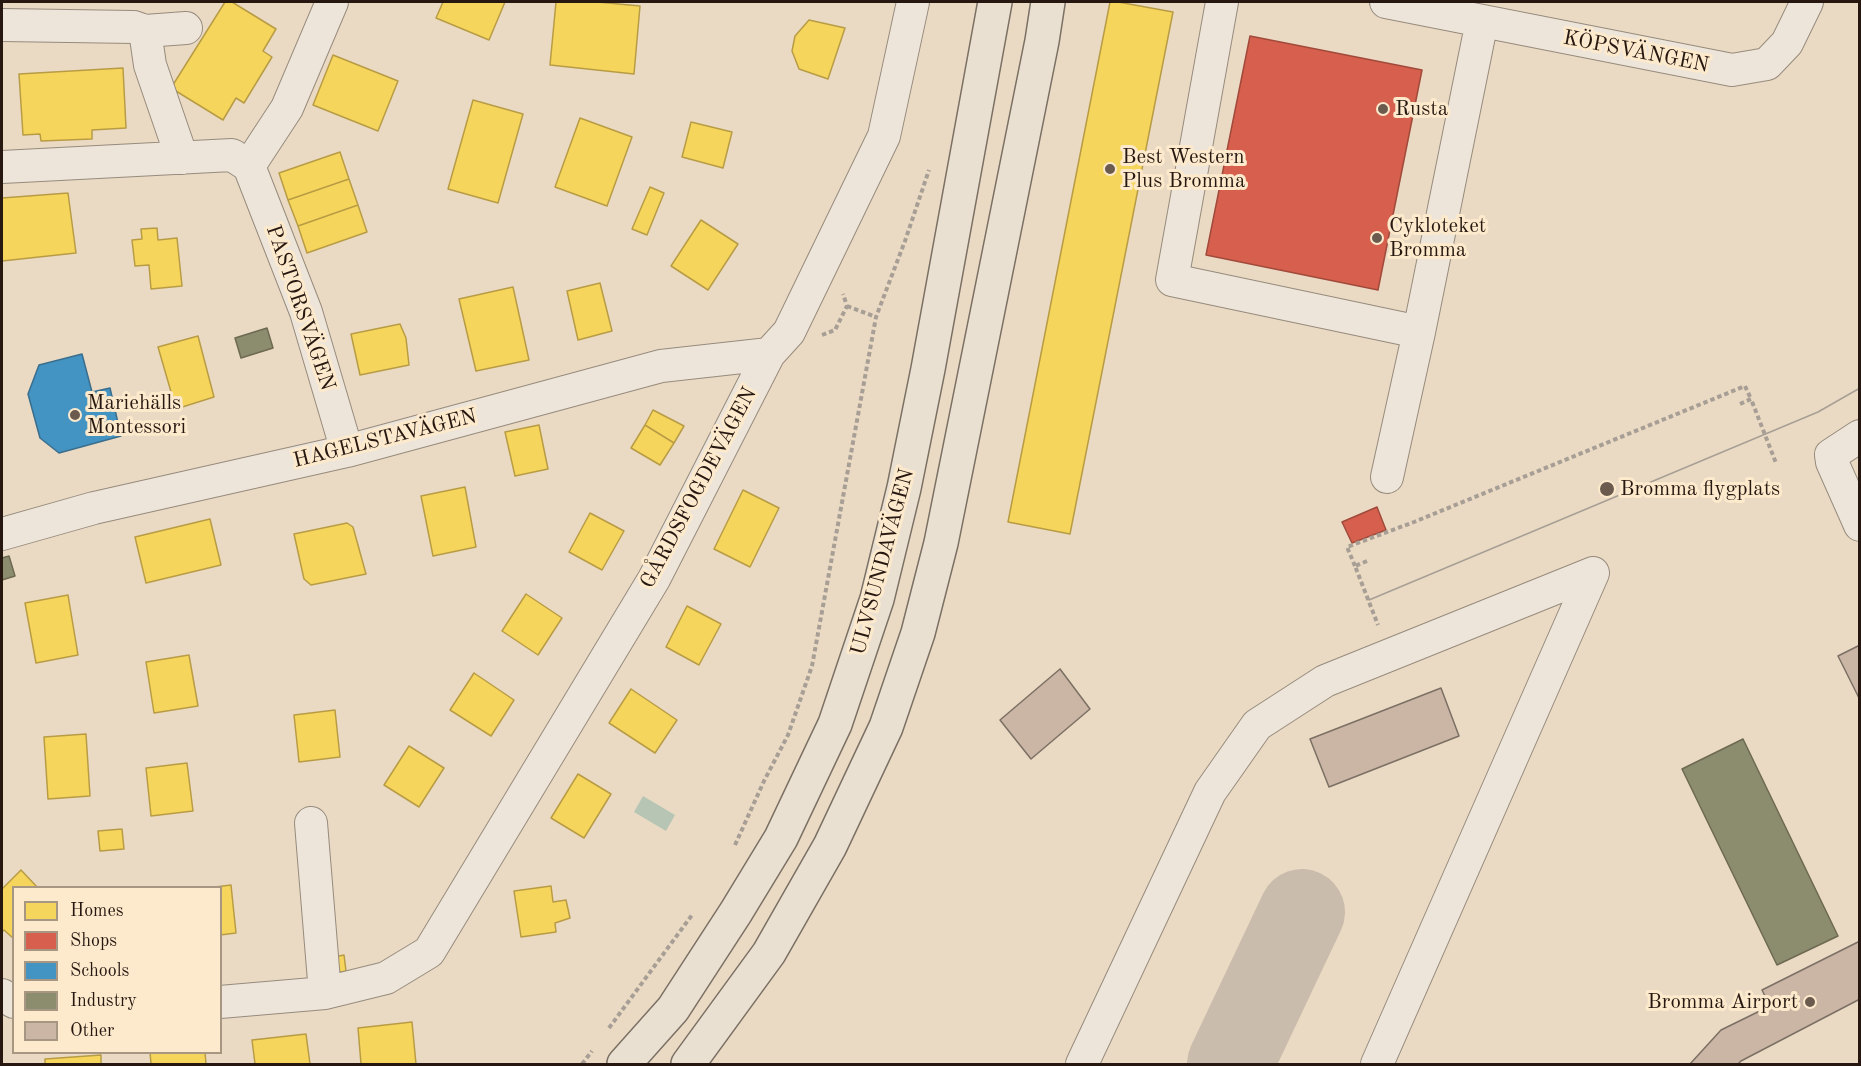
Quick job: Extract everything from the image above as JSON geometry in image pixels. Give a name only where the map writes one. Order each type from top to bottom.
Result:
[{"type":"main road","name":"ULVSUNDAVÄGEN","points":[[624,1065],[673,1009],[781,838],[835,724],[877,599],[904,488],[995,2]]},
{"type":"main road","points":[[688,1065],[769,953],[830,846],[886,727],[911,654],[941,543],[1048,2]]},
{"type":"street","points":[[2,167],[232,155],[249,166],[287,108],[332,2]]},
{"type":"street","name":"GÅRDSFOGDEVÄGEN","points":[[325,993],[386,978],[429,952],[654,579],[769,354],[789,332],[884,136],[913,2]]},
{"type":"street","points":[[1222,2],[1172,280],[1419,332]]},
{"type":"street","name":"KÖPSVÄNGEN","points":[[1386,2],[1440,7],[1482,21],[1732,70],[1767,64],[1787,43],[1807,2]]},
{"type":"street","points":[[1387,477],[1482,21]]},
{"type":"street","points":[[2,25],[134,27],[145,31],[186,28]]},
{"type":"street","points":[[145,31],[150,65],[182,158]]},
{"type":"street","name":"PASTORSVÄGEN","points":[[249,166],[306,312],[346,451]]},
{"type":"street","name":"HAGELSTAVÄGEN","points":[[2,534],[94,508],[346,451],[661,366],[769,354]]},
{"type":"street","points":[[1859,436],[1831,455],[1860,525]]},
{"type":"street","points":[[1082,1065],[1210,792],[1257,725],[1325,681],[1593,573],[1377,1065]]},
{"type":"street","points":[[222,1002],[325,993],[311,823]]},
{"type":"path","points":[[733,851],[764,781],[788,735],[812,666],[876,317],[905,241],[928,170]]},
{"type":"path","points":[[847,306],[876,317]]},
{"type":"path","points":[[1385,625],[1379,628],[1347,547],[1414,522],[1745,386],[1776,464]]},
{"type":"path","points":[[1740,404],[1751,399]]},
{"type":"path","points":[[1354,566],[1367,561]]},
{"type":"path","points":[[603,1036],[699,906]]},
{"type":"path","points":[[582,1065],[596,1046]]},
{"type":"shaded area","points":[[643,796],[675,815],[666,831],[634,812]]},
{"type":"building: Homes","points":[[225,2],[232,2],[276,29],[263,51],[272,57],[244,103],[236,98],[223,120],[171,88]]},
{"type":"building: Homes","points":[[443,2],[505,2],[489,40],[436,18]]},
{"type":"building: Homes","points":[[556,2],[597,2],[640,6],[634,74],[550,65]]},
{"type":"building: Homes","name":"Best Western Plus Bromma","points":[[1110,2],[1173,12],[1070,534],[1008,522]]},
{"type":"building: Homes","points":[[809,20],[845,28],[828,79],[799,69],[792,51],[795,36]]},
{"type":"building: Homes","points":[[333,55],[398,81],[378,131],[313,105]]},
{"type":"building: Homes","points":[[123,68],[126,128],[92,130],[92,139],[41,141],[40,134],[23,135],[19,74]]},
{"type":"building: Homes","points":[[473,100],[523,114],[498,203],[448,189]]},
{"type":"building: Homes","points":[[580,118],[632,137],[607,206],[555,187]]},
{"type":"building: Homes","points":[[691,122],[732,132],[723,168],[682,157]]},
{"type":"building: Homes","points":[[340,152],[349,179],[288,200],[279,173]]},
{"type":"building: Homes","points":[[349,179],[358,205],[298,226],[288,200]]},
{"type":"building: Homes","points":[[650,187],[664,193],[647,235],[632,229]]},
{"type":"building: Homes","points":[[68,193],[76,253],[2,261],[2,198]]},
{"type":"building: Homes","points":[[358,205],[367,232],[307,253],[298,226]]},
{"type":"building: Homes","points":[[701,220],[738,244],[708,290],[671,266]]},
{"type":"building: Homes","points":[[157,228],[158,240],[177,238],[182,286],[151,289],[149,265],[135,266],[132,240],[142,239],[141,229]]},
{"type":"building: Homes","points":[[600,283],[612,331],[578,340],[567,291]]},
{"type":"building: Homes","points":[[513,287],[529,360],[476,371],[459,299]]},
{"type":"building: Homes","points":[[400,324],[406,338],[409,365],[360,375],[351,334]]},
{"type":"building: Homes","points":[[198,336],[214,397],[176,409],[158,347]]},
{"type":"building: Homes","points":[[653,410],[684,426],[674,443],[645,425]]},
{"type":"building: Homes","points":[[539,425],[548,469],[515,476],[505,432]]},
{"type":"building: Homes","points":[[645,425],[674,443],[660,465],[631,448]]},
{"type":"building: Homes","points":[[465,487],[476,547],[433,556],[421,496]]},
{"type":"building: Homes","points":[[743,490],[779,508],[750,567],[714,549]]},
{"type":"building: Homes","points":[[590,513],[624,531],[602,570],[569,552]]},
{"type":"building: Homes","points":[[210,519],[221,565],[146,583],[135,537]]},
{"type":"building: Homes","points":[[347,523],[353,527],[366,574],[311,585],[304,579],[294,534]]},
{"type":"building: Homes","points":[[526,594],[562,618],[538,655],[502,631]]},
{"type":"building: Homes","points":[[68,595],[78,655],[36,663],[25,603]]},
{"type":"building: Homes","points":[[687,606],[721,624],[699,665],[666,647]]},
{"type":"building: Homes","points":[[189,655],[198,706],[154,713],[146,662]]},
{"type":"building: Homes","points":[[474,673],[514,700],[491,736],[450,710]]},
{"type":"building: Homes","points":[[631,689],[677,720],[655,753],[609,723]]},
{"type":"building: Homes","points":[[335,710],[340,757],[299,762],[294,715]]},
{"type":"building: Homes","points":[[86,734],[90,796],[48,799],[44,737]]},
{"type":"building: Homes","points":[[409,746],[444,768],[419,807],[384,785]]},
{"type":"building: Homes","points":[[187,763],[193,811],[151,816],[146,768]]},
{"type":"building: Homes","points":[[578,774],[611,794],[584,838],[551,818]]},
{"type":"building: Homes","points":[[122,829],[124,849],[100,851],[98,831]]},
{"type":"building: Homes","points":[[21,870],[36,886],[12,886],[12,937],[4,930],[2,932],[2,889]]},
{"type":"building: Homes","points":[[231,885],[236,933],[222,935],[222,886]]},
{"type":"building: Homes","points":[[551,886],[553,902],[566,900],[570,918],[555,923],[556,932],[521,937],[514,891]]},
{"type":"building: Homes","points":[[344,955],[346,971],[332,974],[329,958]]},
{"type":"building: Homes","points":[[412,1022],[416,1064],[361,1064],[358,1028]]},
{"type":"building: Homes","points":[[306,1034],[310,1064],[255,1064],[252,1040]]},
{"type":"building: Homes","points":[[150,1054],[205,1054],[206,1064],[151,1064]]},
{"type":"building: Homes","points":[[101,1055],[101,1064],[45,1064],[45,1059]]},
{"type":"building: Shops","points":[[1250,36],[1422,70],[1378,290],[1206,255]]},
{"type":"building: Shops","points":[[1377,507],[1386,530],[1352,543],[1342,522]]},
{"type":"building: Schools","name":"Mariehälls Montessori","points":[[82,354],[92,392],[110,388],[121,436],[59,453],[40,438],[28,394],[39,365]]},
{"type":"building: Industry","points":[[267,328],[273,348],[241,358],[235,338]]},
{"type":"building: Industry","points":[[9,556],[15,576],[2,580],[2,558]]},
{"type":"building: Industry","points":[[1743,739],[1838,936],[1777,965],[1682,769]]},
{"type":"building: Other","points":[[1860,645],[1860,700],[1838,656]]},
{"type":"building: Other","points":[[1060,669],[1090,709],[1031,759],[1000,720]]},
{"type":"building: Other","points":[[1441,688],[1459,736],[1329,787],[1310,739]]},
{"type":"building: Other","name":"Bromma Airport","points":[[1860,941],[1860,999],[1738,1064],[1690,1064],[1721,1030],[1770,1006],[1762,990]]},
{"type":"taxiway","points":[[1230,1064],[1302,912]]},
{"type":"tram line","points":[[1369,600],[1818,412],[1860,388]]},
{"type":"place","name":"Rusta","points":[[1383,109]]},
{"type":"place","name":"Best Western Plus Bromma","points":[[1110,169]]},
{"type":"place","name":"Cykloteket Bromma","points":[[1377,238]]},
{"type":"place","name":"Mariehälls Montessori","points":[[75,415]]},
{"type":"place","name":"Bromma flygplats","points":[[1607,489]]},
{"type":"place","name":"Bromma Airport","points":[[1810,1002]]}]
